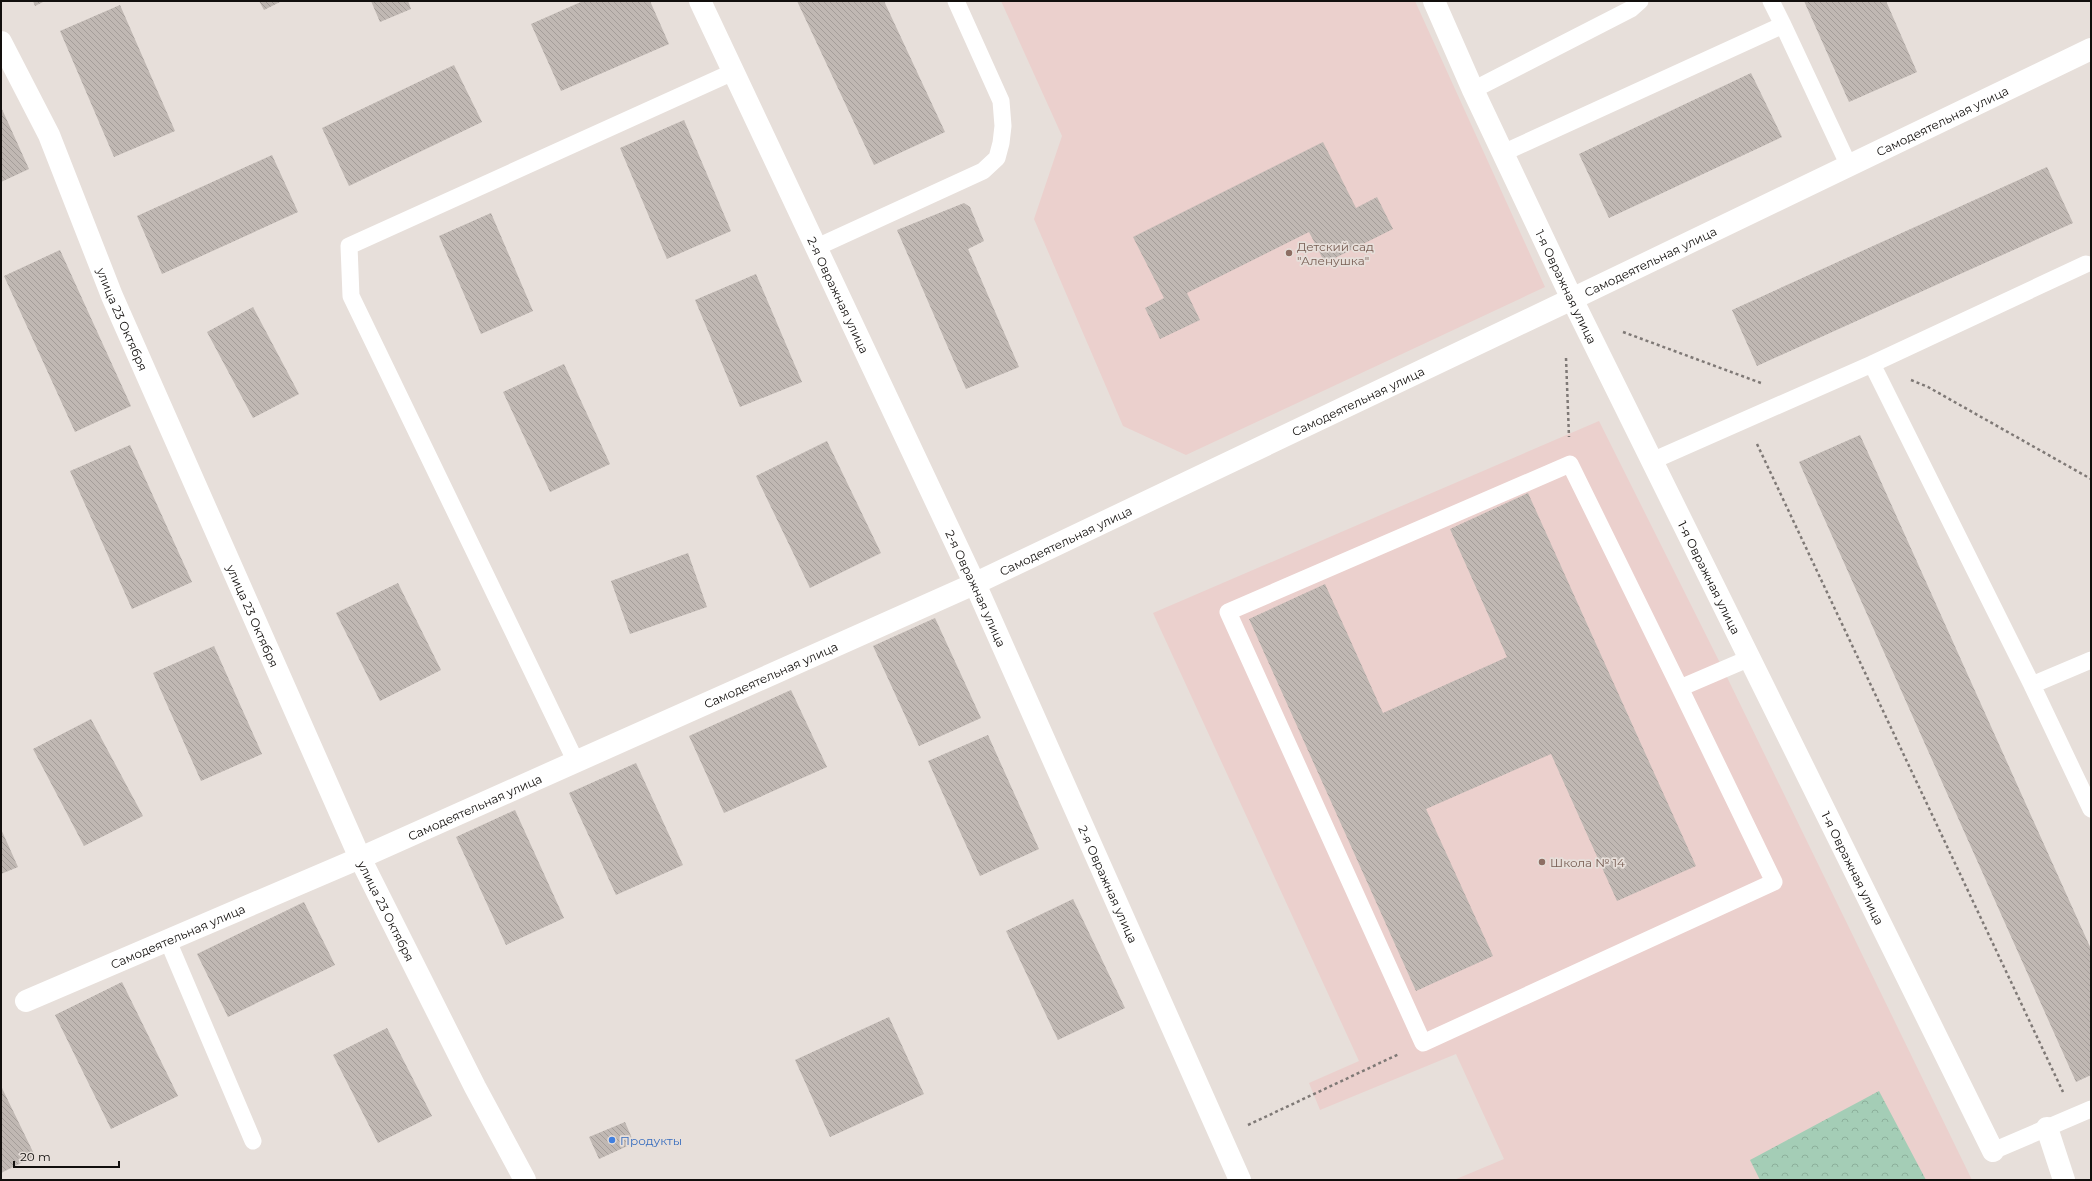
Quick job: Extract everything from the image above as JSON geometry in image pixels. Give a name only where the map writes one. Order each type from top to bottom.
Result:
[{"type":"street","name":"2-я Овражная улица","points":[[700,1],[974,584],[1240,1180]]},
{"type":"street","name":"1-я Овражная улица","points":[[1434,1],[1473,90],[1577,308],[1993,1150]]},
{"type":"street","name":"улица 23 Октября","points":[[1,42],[49,135],[112,296],[360,858],[475,1087],[525,1180]]},
{"type":"street","name":"Самодеятельная улица","points":[[26,1001],[360,858],[576,762],[974,584],[1577,308],[1849,166],[2091,49]]},
{"type":"street","points":[[2047,1128],[2056,1175]]},
{"type":"lane","points":[[815,248],[983,171],[996,158],[1001,144],[1003,126],[1001,102],[956,1]]},
{"type":"lane","points":[[1473,90],[1631,9],[1640,1]]},
{"type":"lane","points":[[1771,1],[1849,166]]},
{"type":"lane","points":[[1503,153],[1783,25]]},
{"type":"lane","points":[[576,762],[351,296],[349,246],[734,72]]},
{"type":"lane","points":[[1652,461],[1872,364],[2086,264]]},
{"type":"lane","points":[[1872,364],[2032,684],[2091,809]]},
{"type":"lane","points":[[1570,464],[1680,688],[1774,882],[1423,1043],[1228,612],[1570,464]]},
{"type":"lane","points":[[1680,688],[1750,658]]},
{"type":"lane","points":[[2032,684],[2091,660]]},
{"type":"lane","points":[[168,941],[253,1141]]},
{"type":"lane","points":[[1993,1150],[2091,1109]]},
{"type":"path","points":[[1577,308],[1799,396]]},
{"type":"path","points":[[1566,356],[1570,464]]},
{"type":"path","points":[[1872,364],[1928,387],[2091,479]]},
{"type":"path","points":[[1746,420],[2075,1116]]},
{"type":"path","points":[[1221,1138],[1423,1043]]},
{"type":"shaded area","name":"Детский сад \"Аленушка\"","points":[[1001,1],[1415,1],[1545,287],[1186,455],[1123,426],[1034,219],[1062,136]]},
{"type":"shaded area","name":"Школа № 14","points":[[1599,421],[1723,669],[1972,1180],[1454,1180],[1504,1159],[1456,1054],[1320,1110],[1309,1083],[1359,1061],[1153,613]]},
{"type":"green space","points":[[1879,1091],[1926,1180],[1760,1180],[1750,1160]]},
{"type":"building","points":[[33,1],[45,1],[35,6]]},
{"type":"building","points":[[259,1],[282,1],[264,10]]},
{"type":"building","points":[[371,1],[408,1],[411,9],[380,22]]},
{"type":"building","points":[[583,1],[650,1],[669,44],[561,91],[531,24]]},
{"type":"building","points":[[797,1],[884,1],[945,132],[874,165]]},
{"type":"building","points":[[1804,1],[1886,1],[1917,72],[1849,102]]},
{"type":"building","points":[[120,5],[175,131],[114,157],[60,31]]},
{"type":"building","points":[[454,65],[482,122],[349,186],[322,128]]},
{"type":"building","points":[[1751,73],[1782,137],[1609,218],[1579,154]]},
{"type":"building","points":[[1,107],[29,169],[1,182]]},
{"type":"building","points":[[684,120],[731,231],[667,259],[620,148]]},
{"type":"building","points":[[1323,142],[1356,208],[1377,197],[1393,229],[1325,263],[1309,232],[1187,293],[1200,320],[1160,339],[1145,308],[1164,298],[1133,237]]},
{"type":"building","points":[[272,155],[298,212],[162,274],[137,216]]},
{"type":"building","points":[[2047,167],[2073,223],[1757,366],[1732,310]]},
{"type":"building","points":[[964,203],[970,207],[984,241],[968,249],[1019,367],[966,389],[897,230]]},
{"type":"building","points":[[491,213],[533,311],[481,334],[439,236]]},
{"type":"building","points":[[60,250],[131,406],[75,432],[4,276]]},
{"type":"building","points":[[756,274],[802,382],[740,407],[695,300]]},
{"type":"building","points":[[253,307],[299,394],[253,418],[207,332]]},
{"type":"building","points":[[564,364],[610,464],[550,492],[503,392]]},
{"type":"building","points":[[1860,435],[2091,949],[2091,1075],[2076,1082],[1799,462]]},
{"type":"building","points":[[827,441],[881,553],[810,588],[756,476]]},
{"type":"building","points":[[130,445],[192,582],[132,609],[70,471]]},
{"type":"building","points":[[1528,493],[1696,866],[1617,901],[1551,754],[1426,809],[1493,956],[1416,991],[1249,619],[1325,584],[1383,713],[1507,657],[1450,529]]},
{"type":"building","points":[[688,553],[707,607],[630,634],[611,581]]},
{"type":"building","points":[[398,583],[441,670],[380,701],[336,613]]},
{"type":"building","points":[[935,618],[981,718],[919,746],[873,646]]},
{"type":"building","points":[[214,646],[262,754],[201,781],[153,673]]},
{"type":"building","points":[[791,690],[827,767],[724,813],[689,736]]},
{"type":"building","points":[[91,719],[143,816],[84,846],[33,749]]},
{"type":"building","points":[[988,735],[1039,849],[980,876],[928,761]]},
{"type":"building","points":[[636,763],[683,865],[616,895],[569,793]]},
{"type":"building","points":[[515,810],[564,918],[506,945],[456,837]]},
{"type":"building","points":[[1,829],[18,867],[1,874]]},
{"type":"building","points":[[1073,899],[1125,1008],[1058,1040],[1006,931]]},
{"type":"building","points":[[304,902],[335,965],[228,1017],[197,954]]},
{"type":"building","points":[[122,982],[178,1096],[111,1129],[55,1015]]},
{"type":"building","points":[[889,1017],[924,1094],[830,1137],[795,1060]]},
{"type":"building","points":[[387,1028],[432,1116],[378,1143],[333,1055]]},
{"type":"building","points":[[1,1086],[35,1156],[1,1173]]},
{"type":"building","name":"Продукты","points":[[625,1122],[634,1143],[599,1159],[589,1137]]},
{"type":"place","name":"Детский сад \"Аленушка\"","points":[[1289,253]]},
{"type":"place","name":"Школа № 14","points":[[1542,862]]},
{"type":"place","name":"Продукты","points":[[612,1140]]}]
